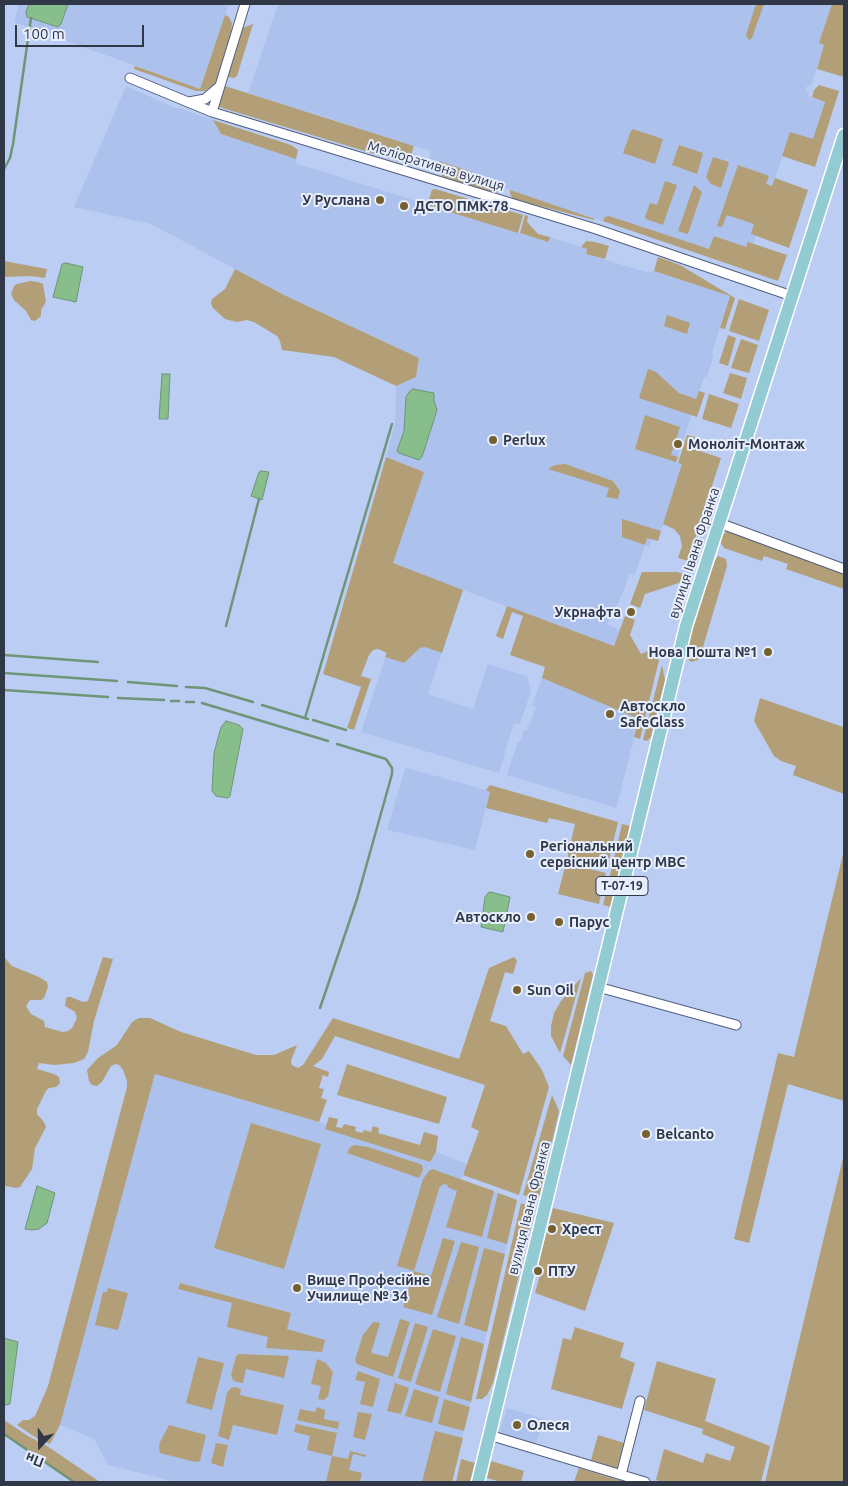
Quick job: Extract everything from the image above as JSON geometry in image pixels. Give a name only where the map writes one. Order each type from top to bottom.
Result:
[{"type":"main road","name":"вулиця Івана Франка","points":[[478,1482],[691,610],[844,135]]},
{"type":"street","points":[[212,112],[245,4]]},
{"type":"street","name":"Меліоративна вулиця","points":[[130,78],[212,112],[596,230],[792,296]]},
{"type":"street","points":[[188,102],[205,99],[219,87]]},
{"type":"street","points":[[718,523],[844,569]]},
{"type":"street","points":[[598,987],[736,1025]]},
{"type":"street","points":[[621,1475],[640,1402]]},
{"type":"street","points":[[489,1435],[644,1482]]},
{"type":"shaded area","points":[[19,4],[229,4],[200,89],[14,22]]},
{"type":"shaded area","points":[[29,4],[68,4],[61,24],[58,27],[27,17],[26,12]]},
{"type":"shaded area","points":[[278,4],[832,4],[820,43],[825,45],[811,85],[807,86],[805,91],[809,92],[808,96],[825,102],[813,140],[790,133],[745,269],[482,181],[483,176],[429,158],[431,151],[248,93]]},
{"type":"shaded area","points":[[756,4],[764,4],[752,38],[749,40],[746,35]]},
{"type":"shaded area","points":[[832,4],[844,4],[844,77],[817,69],[824,45],[819,43]]},
{"type":"shaded area","points":[[225,15],[229,17],[232,23],[231,33],[217,80],[205,91],[196,91],[134,69],[135,66],[200,89]]},
{"type":"shaded area","points":[[253,24],[237,76],[234,78],[228,77],[243,28]]},
{"type":"shaded area","points":[[819,85],[839,91],[815,167],[782,156],[790,132],[813,139],[825,102],[812,97],[814,90]]},
{"type":"shaded area","points":[[126,86],[178,109],[213,120],[221,134],[296,159],[296,163],[301,165],[548,242],[550,237],[587,249],[586,254],[649,273],[654,271],[730,296],[712,353],[714,354],[707,377],[704,377],[676,462],[683,464],[658,541],[652,539],[649,547],[645,545],[635,575],[629,574],[624,591],[607,624],[620,630],[614,646],[463,590],[428,694],[473,709],[488,664],[527,676],[531,691],[520,724],[514,723],[499,773],[361,732],[413,571],[393,563],[424,472],[386,457],[395,424],[396,386],[416,377],[419,358],[284,295],[151,224],[74,207]]},
{"type":"shaded area","points":[[225,86],[414,146],[408,164],[219,107]]},
{"type":"shaded area","points":[[213,120],[291,145],[298,150],[296,159],[221,134]]},
{"type":"shaded area","points":[[633,129],[663,139],[655,164],[623,153]]},
{"type":"shaded area","points":[[679,145],[703,153],[697,174],[672,165]]},
{"type":"shaded area","points":[[713,157],[729,162],[721,188],[711,184],[706,177]]},
{"type":"shaded area","points":[[439,161],[484,176],[482,181],[502,188],[496,193],[443,177],[437,170]]},
{"type":"shaded area","points":[[738,165],[769,176],[766,184],[772,186],[775,178],[808,190],[789,248],[751,234],[754,224],[727,215],[722,227],[717,226]]},
{"type":"shaded area","points":[[665,181],[677,185],[663,225],[645,217],[650,203],[657,205]]},
{"type":"shaded area","points":[[694,185],[702,192],[688,234],[678,231]]},
{"type":"shaded area","points":[[435,189],[523,215],[518,233],[427,205],[432,190]]},
{"type":"shaded area","points":[[510,190],[595,219],[513,199]]},
{"type":"shaded area","points":[[525,215],[528,216],[527,222],[538,234],[550,237],[548,242],[520,233]]},
{"type":"shaded area","points":[[609,216],[709,249],[714,236],[746,247],[748,242],[787,255],[778,281],[603,221],[605,217]]},
{"type":"shaded area","points":[[586,241],[609,246],[605,259],[586,254],[587,249],[581,247]]},
{"type":"shaded area","points":[[658,257],[680,265],[735,298],[725,329],[720,328],[730,296],[654,271]]},
{"type":"shaded area","points":[[4,261],[47,269],[45,278],[31,276],[4,277]]},
{"type":"shaded area","points":[[66,263],[83,267],[76,302],[53,297],[62,264]]},
{"type":"shaded area","points":[[235,269],[284,295],[419,358],[416,377],[396,386],[334,357],[282,350],[277,336],[254,322],[247,320],[237,322],[225,319],[213,308],[211,303],[212,299],[225,289]]},
{"type":"shaded area","points":[[30,281],[43,284],[46,302],[41,310],[41,316],[35,321],[31,320],[26,311],[14,300],[11,294],[14,286]]},
{"type":"shaded area","points":[[739,299],[769,310],[759,341],[729,331]]},
{"type":"shaded area","points":[[667,315],[690,323],[687,334],[664,326]]},
{"type":"shaded area","points":[[728,335],[736,338],[728,366],[719,363]]},
{"type":"shaded area","points":[[741,339],[758,345],[749,373],[731,368]]},
{"type":"shaded area","points":[[648,369],[656,372],[679,393],[696,399],[699,391],[705,393],[697,417],[639,398]]},
{"type":"shaded area","points":[[730,373],[747,378],[741,399],[723,393]]},
{"type":"shaded area","points":[[162,374],[170,374],[168,419],[159,419]]},
{"type":"shaded area","points":[[413,389],[434,393],[437,410],[422,457],[419,460],[397,451],[404,431],[406,397]]},
{"type":"shaded area","points":[[709,394],[739,404],[731,428],[702,419]]},
{"type":"shaded area","points":[[645,415],[680,427],[671,455],[678,457],[676,462],[635,449]]},
{"type":"shaded area","points":[[687,435],[695,437],[691,448],[721,458],[688,561],[678,558],[682,546],[680,536],[674,529],[663,524],[682,464],[678,463]]},
{"type":"shaded area","points":[[386,457],[424,472],[393,563],[463,590],[442,653],[425,647],[420,648],[404,663],[385,657],[387,653],[378,649],[373,650],[369,655],[361,676],[371,679],[354,730],[347,728],[361,687],[323,674]]},
{"type":"shaded area","points":[[565,464],[613,481],[620,491],[618,499],[606,497],[609,488],[548,469],[555,465]]},
{"type":"shaded area","points":[[261,471],[269,472],[262,500],[251,496]]},
{"type":"shaded area","points":[[622,519],[661,531],[658,541],[647,538],[645,545],[622,537]]},
{"type":"shaded area","points":[[727,531],[844,572],[844,589],[786,569],[788,564],[764,556],[762,561],[724,548],[720,542],[723,534]]},
{"type":"shaded area","points":[[718,556],[726,559],[727,566],[700,657],[698,660],[691,662],[686,657],[689,640],[712,565]]},
{"type":"shaded area","points":[[642,572],[677,572],[684,574],[682,582],[645,594],[640,608],[630,604]]},
{"type":"shaded area","points":[[507,606],[614,646],[625,616],[635,620],[630,635],[641,654],[648,651],[653,652],[659,660],[640,739],[634,737],[639,719],[542,678],[545,667],[510,655],[523,616],[512,612],[503,639],[496,636]]},
{"type":"shaded area","points":[[662,665],[665,680],[651,737],[647,741],[643,740]]},
{"type":"shaded area","points":[[542,678],[639,719],[616,808],[507,775],[518,741],[520,742],[524,730],[527,730],[536,707],[532,705]]},
{"type":"shaded area","points":[[760,698],[843,727],[844,723],[844,794],[793,775],[796,766],[781,761],[774,756],[754,721]]},
{"type":"shaded area","points":[[226,721],[239,725],[243,729],[230,796],[228,798],[216,796],[212,791],[214,753],[221,727]]},
{"type":"shaded area","points":[[405,769],[490,791],[475,850],[387,830]]},
{"type":"shaded area","points":[[490,785],[618,822],[607,868],[567,859],[575,824],[549,818],[547,823],[486,808],[490,792],[486,790]]},
{"type":"shaded area","points":[[622,824],[630,826],[611,907],[603,905]]},
{"type":"shaded area","points":[[844,850],[844,1101],[788,1084],[749,1243],[734,1239],[778,1053],[794,1057]]},
{"type":"shaded area","points":[[566,863],[606,873],[599,904],[558,894]]},
{"type":"shaded area","points":[[490,892],[510,897],[503,932],[481,927],[485,897]]},
{"type":"shaded area","points":[[4,957],[12,966],[47,982],[48,987],[44,998],[41,1000],[30,1000],[26,1006],[31,1014],[44,1021],[45,1027],[63,1032],[72,1028],[77,1018],[75,1012],[65,1006],[67,997],[83,1002],[88,1001],[103,957],[113,959],[94,1021],[88,1052],[84,1059],[74,1063],[54,1065],[39,1063],[37,1069],[59,1077],[60,1083],[46,1091],[37,1109],[37,1114],[46,1127],[35,1148],[32,1169],[20,1187],[5,1186],[4,1191]]},
{"type":"shaded area","points":[[514,957],[517,961],[513,974],[505,972],[490,1021],[506,1026],[523,1054],[529,1051],[542,1070],[549,1087],[519,1195],[463,1175],[479,1131],[471,1127],[485,1085],[335,1036],[322,1059],[313,1066],[329,1072],[328,1077],[323,1075],[319,1088],[324,1089],[321,1098],[327,1100],[319,1122],[155,1074],[60,1425],[50,1444],[38,1439],[17,1425],[23,1420],[29,1420],[35,1416],[48,1386],[127,1087],[123,1070],[119,1065],[111,1066],[102,1082],[97,1086],[92,1085],[89,1081],[87,1070],[98,1058],[117,1045],[132,1022],[139,1018],[150,1018],[181,1032],[256,1055],[274,1055],[297,1045],[291,1061],[292,1065],[298,1068],[303,1065],[333,1018],[459,1059],[489,968]]},
{"type":"shaded area","points":[[591,971],[593,975],[571,1065],[563,1056],[585,973]]},
{"type":"shaded area","points":[[581,978],[560,1053],[551,1036],[554,1013],[561,1001]]},
{"type":"shaded area","points":[[347,1064],[447,1097],[439,1124],[337,1095]]},
{"type":"shaded area","name":"Вище Професійне Училище № 34","points":[[155,1074],[325,1124],[326,1129],[430,1162],[436,1152],[467,1164],[461,1180],[517,1200],[452,1482],[176,1482],[108,1465],[94,1439],[60,1425]]},
{"type":"shaded area","points":[[552,1095],[559,1111],[540,1194],[535,1199],[523,1195]]},
{"type":"shaded area","points":[[329,1117],[338,1119],[336,1127],[342,1128],[344,1124],[356,1127],[355,1131],[362,1133],[364,1130],[371,1132],[373,1126],[379,1128],[378,1133],[420,1145],[424,1132],[438,1136],[436,1152],[430,1162],[325,1129]]},
{"type":"shaded area","points":[[251,1123],[321,1144],[284,1269],[214,1248]]},
{"type":"shaded area","points":[[354,1145],[368,1147],[420,1164],[423,1170],[419,1178],[347,1153],[350,1147]]},
{"type":"shaded area","points":[[844,1154],[844,1482],[765,1482],[771,1457]]},
{"type":"shaded area","points":[[432,1169],[494,1191],[482,1237],[446,1227],[457,1191],[447,1187],[448,1185],[443,1184],[440,1186],[414,1271],[397,1266],[423,1179],[429,1171]]},
{"type":"shaded area","points":[[37,1186],[55,1193],[47,1223],[39,1229],[25,1229]]},
{"type":"shaded area","points":[[498,1193],[517,1200],[507,1244],[487,1238]]},
{"type":"shaded area","points":[[521,1203],[535,1208],[493,1383],[487,1395],[482,1399],[476,1399]]},
{"type":"shaded area","points":[[553,1208],[614,1223],[585,1311],[535,1293],[541,1271],[538,1265]]},
{"type":"shaded area","points":[[443,1238],[455,1241],[432,1315],[403,1307],[414,1271],[431,1276]]},
{"type":"shaded area","points":[[461,1242],[479,1247],[459,1324],[437,1317]]},
{"type":"shaded area","points":[[484,1248],[505,1254],[487,1332],[464,1325]]},
{"type":"shaded area","points":[[180,1283],[291,1313],[287,1329],[325,1340],[322,1352],[266,1348],[268,1337],[227,1327],[232,1303],[178,1289]]},
{"type":"shaded area","points":[[108,1288],[128,1293],[118,1330],[95,1325],[103,1292],[107,1292]]},
{"type":"shaded area","points":[[400,1319],[410,1322],[393,1377],[357,1364],[355,1360],[363,1335],[373,1322],[380,1323],[371,1353],[388,1357]]},
{"type":"shaded area","points":[[415,1323],[428,1327],[411,1382],[398,1378]]},
{"type":"shaded area","points":[[575,1327],[624,1343],[620,1357],[635,1363],[622,1409],[551,1389],[563,1338],[571,1340]]},
{"type":"shaded area","points":[[433,1329],[456,1336],[440,1392],[415,1384]]},
{"type":"shaded area","points":[[461,1337],[484,1344],[471,1402],[446,1394]]},
{"type":"shaded area","points":[[4,1338],[18,1342],[10,1404],[7,1405],[4,1404]]},
{"type":"shaded area","points":[[239,1354],[289,1356],[284,1378],[246,1369],[243,1383],[236,1382],[231,1375],[236,1356]]},
{"type":"shaded area","points":[[198,1357],[224,1363],[212,1410],[186,1403]]},
{"type":"shaded area","points":[[317,1359],[326,1363],[333,1372],[328,1396],[324,1400],[318,1399],[321,1386],[311,1384]]},
{"type":"shaded area","points":[[657,1361],[716,1379],[705,1421],[770,1446],[761,1482],[664,1482],[656,1480],[664,1449],[703,1463],[706,1453],[730,1461],[735,1447],[702,1434],[703,1429],[644,1410]]},
{"type":"shaded area","points":[[358,1371],[380,1379],[373,1407],[360,1404],[365,1382],[355,1380]]},
{"type":"shaded area","points":[[395,1383],[409,1388],[401,1414],[387,1411]]},
{"type":"shaded area","points":[[231,1388],[241,1389],[240,1395],[284,1405],[277,1435],[233,1425],[229,1440],[218,1436],[227,1393]]},
{"type":"shaded area","points":[[414,1389],[439,1397],[432,1423],[405,1416]]},
{"type":"shaded area","points":[[444,1399],[470,1407],[464,1431],[438,1424]]},
{"type":"shaded area","points":[[317,1407],[325,1410],[324,1419],[339,1422],[338,1429],[297,1420],[300,1409],[315,1412]]},
{"type":"shaded area","points":[[507,1408],[544,1419],[536,1444],[499,1433]]},
{"type":"shaded area","points":[[358,1412],[372,1414],[365,1440],[353,1437]]},
{"type":"shaded area","points":[[4,1420],[100,1482],[74,1482],[4,1434]]},
{"type":"shaded area","points":[[296,1424],[337,1433],[332,1456],[307,1450],[310,1436],[294,1432]]},
{"type":"shaded area","points":[[169,1425],[206,1435],[200,1461],[195,1462],[160,1453],[160,1442]]},
{"type":"shaded area","points":[[435,1431],[463,1438],[452,1482],[422,1482]]},
{"type":"shaded area","points":[[598,1435],[624,1443],[617,1468],[591,1460]]},
{"type":"shaded area","points":[[216,1443],[228,1445],[223,1467],[211,1463]]},
{"type":"shaded area","points":[[350,1451],[366,1455],[366,1457],[353,1454],[349,1470],[362,1473],[360,1482],[326,1482],[332,1456],[348,1459]]},
{"type":"shaded area","points":[[461,1459],[475,1463],[470,1482],[456,1482]]},
{"type":"shaded area","points":[[491,1461],[524,1471],[521,1482],[501,1482],[487,1478]]},
{"type":"shaded area","points":[[579,1468],[625,1482],[574,1482]]},
{"type":"waterway","points":[[4,169],[10,158],[13,144],[31,18]]},
{"type":"waterway","points":[[305,718],[392,424]]},
{"type":"waterway","points":[[226,626],[259,499]]},
{"type":"waterway","points":[[4,655],[98,662]]},
{"type":"waterway","points":[[4,673],[117,681]]},
{"type":"waterway","points":[[128,682],[177,686]]},
{"type":"waterway","points":[[186,687],[205,688],[253,702]]},
{"type":"waterway","points":[[4,690],[108,697]]},
{"type":"waterway","points":[[118,698],[164,700]]},
{"type":"waterway","points":[[171,701],[179,701]]},
{"type":"waterway","points":[[186,702],[194,702]]},
{"type":"waterway","points":[[202,703],[328,741]]},
{"type":"waterway","points":[[262,705],[308,719]]},
{"type":"waterway","points":[[313,720],[346,730]]},
{"type":"waterway","points":[[320,1008],[357,899],[392,774],[392,768],[386,759],[337,744]]},
{"type":"waterway","points":[[4,1434],[74,1482]]},
{"type":"place","name":"У Руслана","points":[[380,200]]},
{"type":"place","name":"ДСТО ПМК-78","points":[[404,206]]},
{"type":"place","name":"Perlux","points":[[493,440]]},
{"type":"place","name":"Моноліт-Монтаж","points":[[678,444]]},
{"type":"place","name":"Укрнафта","points":[[631,612]]},
{"type":"place","name":"Нова Пошта №1","points":[[768,652]]},
{"type":"place","name":"Автоскло SafeGlass","points":[[610,714]]},
{"type":"place","name":"Регіональний сервісний центр МВС","points":[[530,854]]},
{"type":"place","name":"Автоскло","points":[[531,917]]},
{"type":"place","name":"Парус","points":[[559,922]]},
{"type":"place","name":"Sun Oil","points":[[517,990]]},
{"type":"place","name":"Belcanto","points":[[646,1134]]},
{"type":"place","name":"Хрест","points":[[552,1229]]},
{"type":"place","name":"ПТУ","points":[[538,1271]]},
{"type":"place","name":"Вище Професійне Училище № 34","points":[[297,1288]]},
{"type":"place","name":"Олеся","points":[[517,1425]]}]
